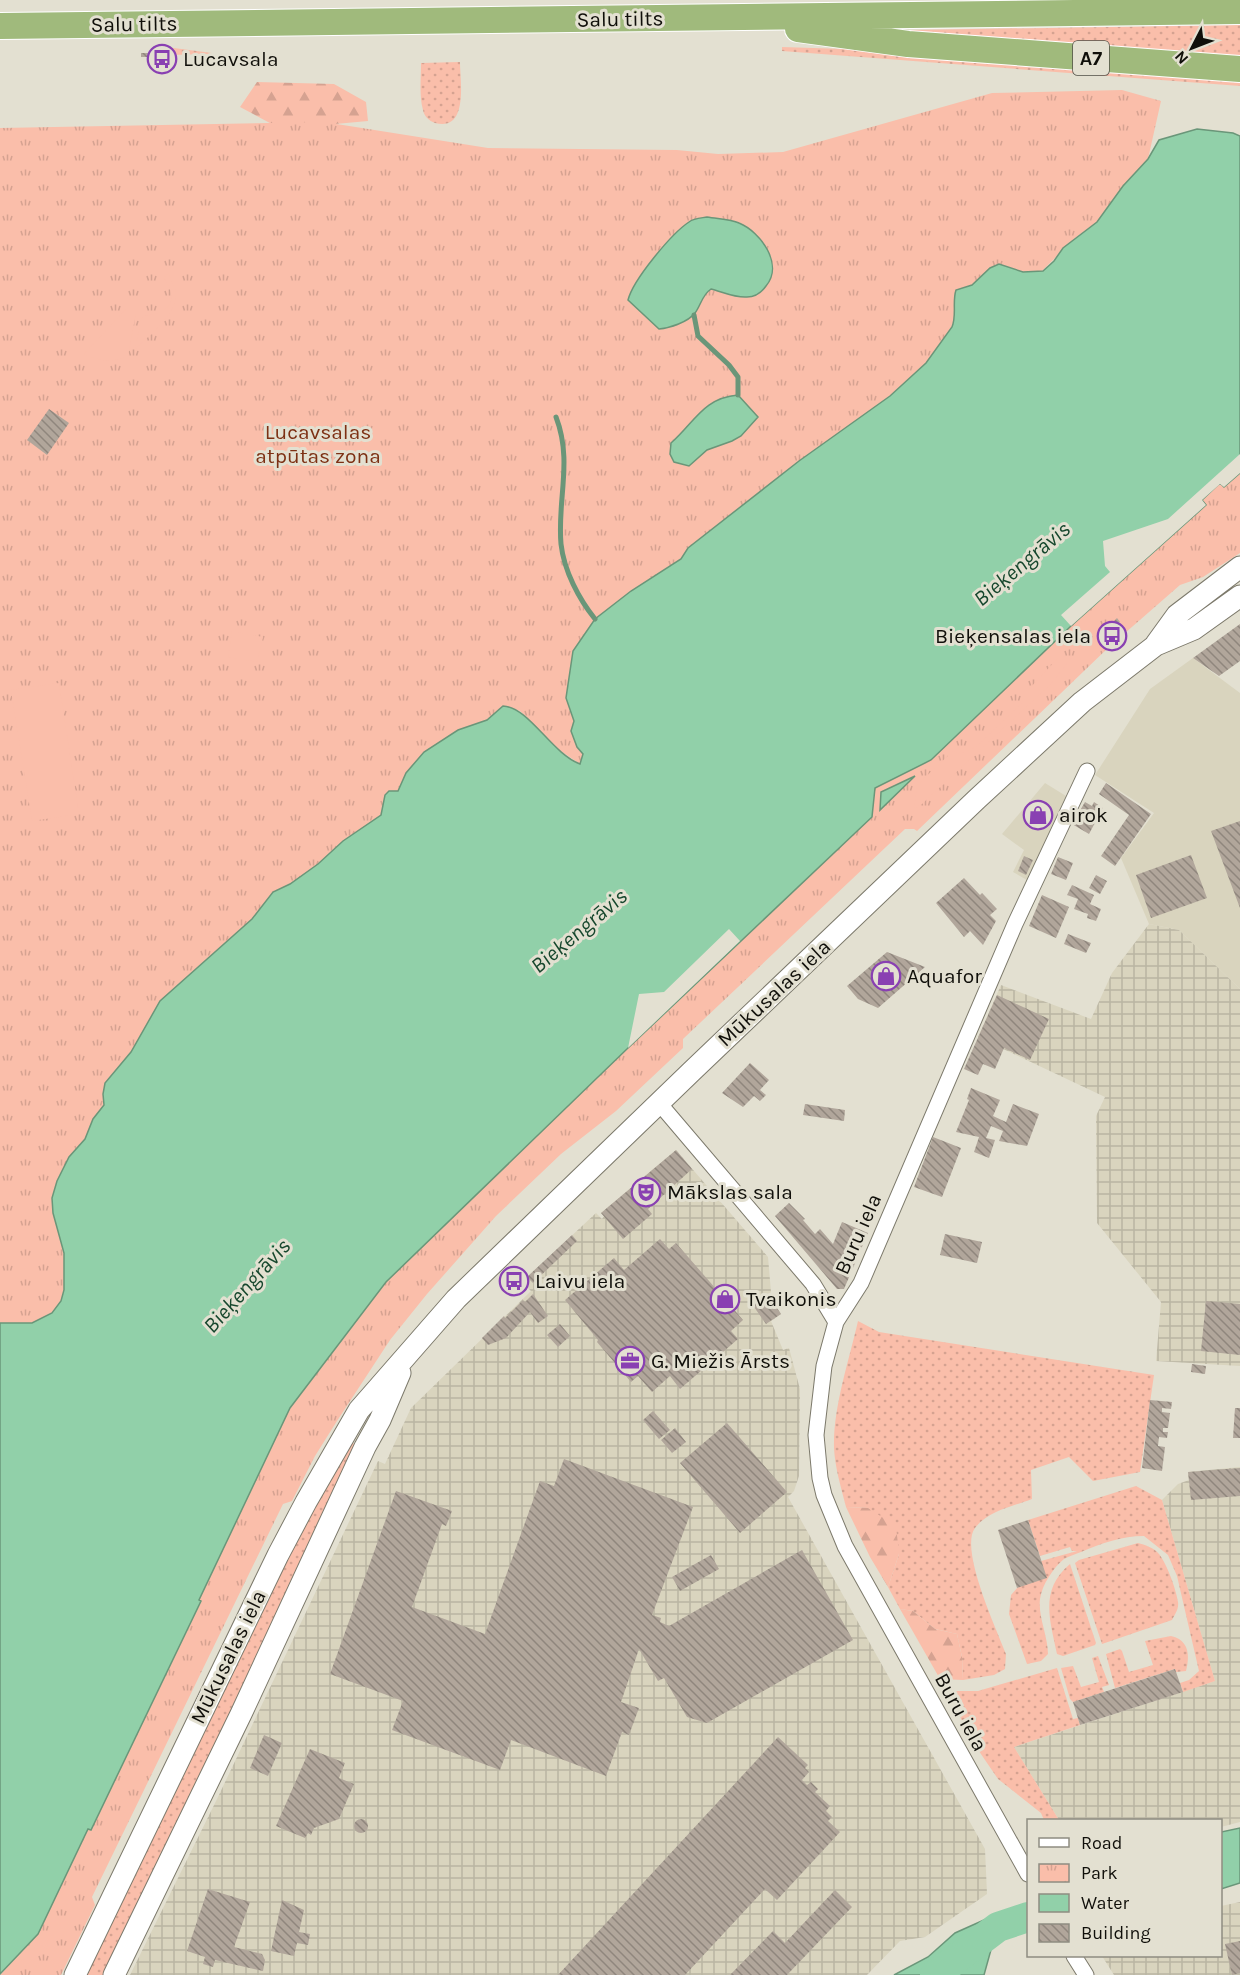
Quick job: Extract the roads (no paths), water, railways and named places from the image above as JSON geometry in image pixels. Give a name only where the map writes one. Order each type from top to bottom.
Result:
[{"type":"highway","name":"Salu tilts","points":[[0,26],[1240,11]]},
{"type":"highway","name":"A7","points":[[720,18],[908,44],[1240,69]]},
{"type":"main road","name":"Mūkusalas iela","points":[[1156,645],[1177,615],[1240,567]]},
{"type":"main road","name":"Mūkusalas iela","points":[[75,1975],[273,1566],[306,1502],[359,1410],[456,1299],[658,1103],[1052,730],[1120,671],[1156,645],[1194,629],[1240,596]]},
{"type":"main road","name":"Mūkusalas iela","points":[[114,1975],[242,1714],[360,1458],[380,1420],[407,1355]]},
{"type":"street","name":"Buru iela","points":[[1027,1870],[845,1546],[829,1509],[820,1478],[816,1436],[824,1366],[836,1322],[861,1283],[1015,924],[1087,771]]},
{"type":"street","points":[[658,1103],[813,1284],[836,1322]]},
{"type":"street","points":[[1075,1957],[1086,1975]]},
{"type":"water","name":"Bieķengrāvis","points":[[1197,129],[1233,133],[1240,136],[1240,473],[1224,487],[1220,483],[1202,500],[1206,505],[1071,626],[931,760],[875,788],[872,817],[386,1282],[290,1408],[199,1600],[201,1601],[91,1830],[88,1829],[38,1934],[0,1974],[0,1323],[32,1323],[52,1313],[61,1301],[64,1290],[64,1253],[53,1213],[52,1198],[57,1181],[69,1157],[85,1139],[93,1119],[104,1105],[105,1083],[131,1052],[160,1001],[252,919],[273,892],[290,884],[318,864],[343,841],[381,815],[385,795],[389,791],[398,791],[406,773],[424,752],[458,730],[487,720],[503,706],[513,708],[522,714],[560,751],[580,764],[583,754],[577,747],[571,731],[574,721],[566,698],[573,651],[595,619],[631,591],[681,559],[688,548],[799,461],[890,396],[926,363],[952,327],[956,290],[972,285],[990,268],[999,264],[1023,272],[1043,271],[1063,248],[1097,222],[1123,186],[1148,159],[1159,140]]},
{"type":"water","points":[[707,217],[735,222],[747,227],[755,234],[768,250],[771,259],[771,278],[762,291],[750,297],[734,296],[711,289],[692,316],[678,324],[659,329],[628,300],[631,291],[654,258],[681,228],[691,221]]},
{"type":"water","points":[[738,395],[758,417],[741,436],[707,450],[689,466],[674,462],[670,454],[671,443],[700,412],[716,401]]},
{"type":"water","points":[[915,776],[880,810],[881,792]]},
{"type":"water","points":[[1240,1828],[1240,1883],[1222,1889],[1222,1832]]},
{"type":"water","points":[[995,1915],[1001,1935],[992,1946],[984,1975],[894,1975],[928,1957],[955,1933]]},
{"type":"waterway","points":[[694,315],[698,336],[729,365],[738,377],[738,395]]},
{"type":"waterway","points":[[556,417],[561,433],[564,465],[561,544],[565,564],[573,584],[595,619]]},
{"type":"waterway","points":[[935,1975],[998,1927],[1027,1917]]},
{"type":"place","name":"Lucavsala","points":[[162,59]]},
{"type":"place","name":"Bieķensalas iela","points":[[1112,636]]},
{"type":"place","name":"airok","points":[[1038,815]]},
{"type":"place","name":"Aquafor","points":[[886,976]]},
{"type":"place","name":"Mākslas sala","points":[[646,1192]]},
{"type":"place","name":"Laivu iela","points":[[514,1281]]},
{"type":"place","name":"Tvaikonis","points":[[725,1299]]},
{"type":"place","name":"G. Miežis Ārsts","points":[[630,1361]]},
{"type":"park label","name":"Lucavsalas atpūtas zona","points":[[318,444]]}]
